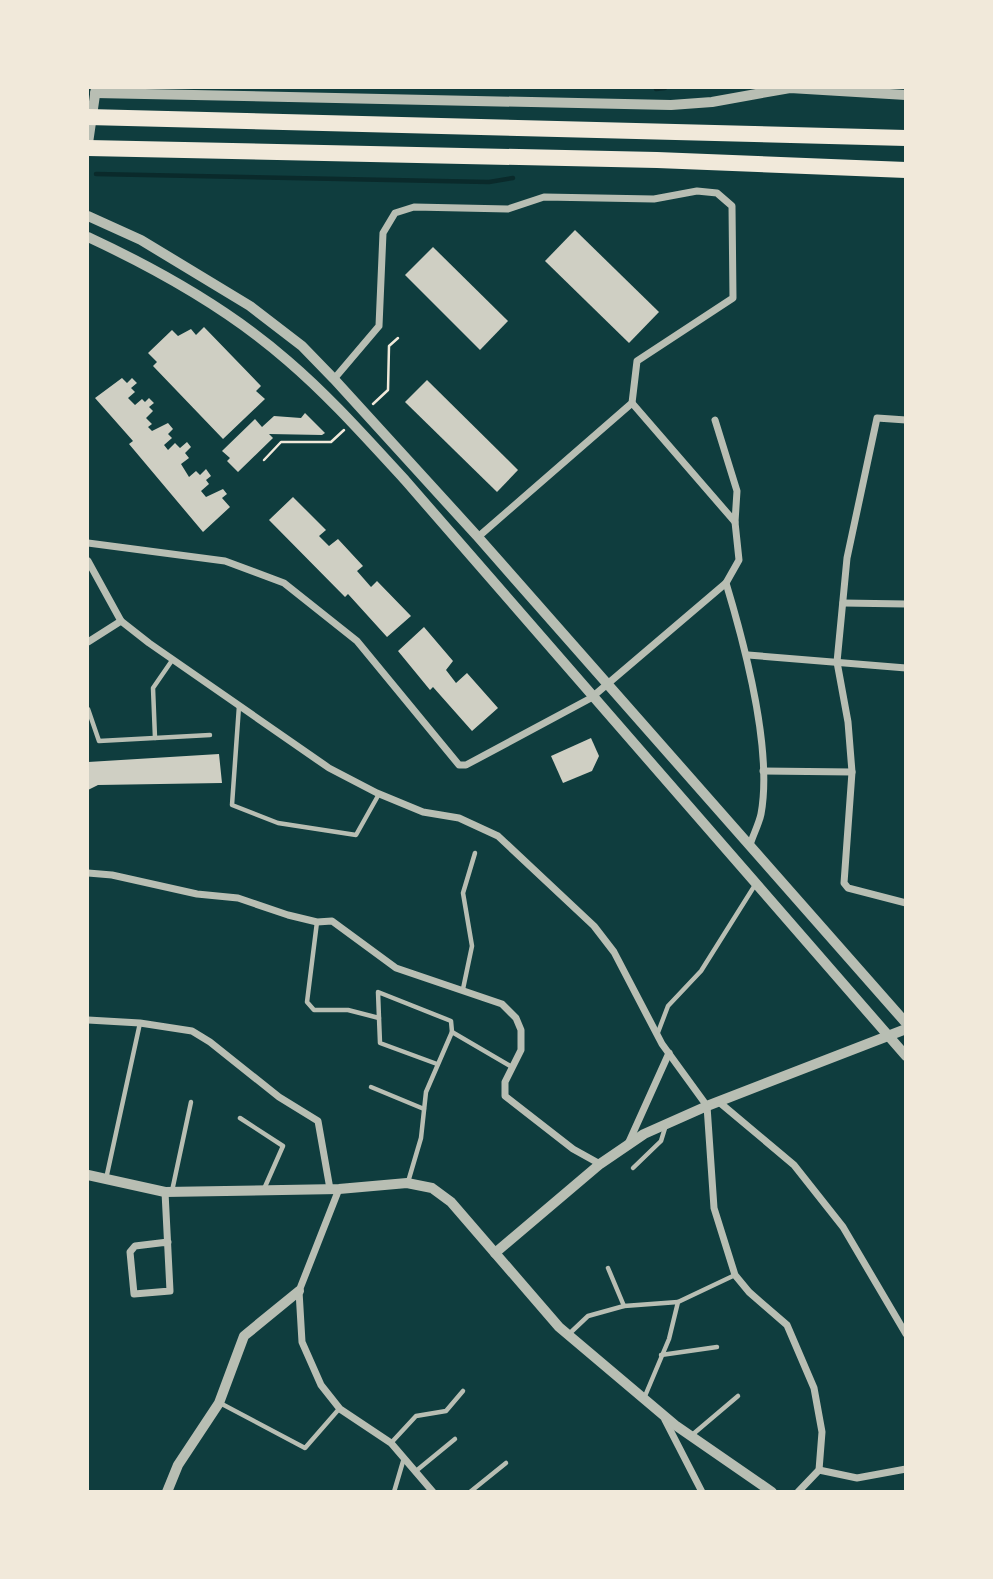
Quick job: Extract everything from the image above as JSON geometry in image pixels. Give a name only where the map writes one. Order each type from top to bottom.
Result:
[{"type":"highway","points":[[88,117],[905,138]]},
{"type":"highway","points":[[88,145],[657,160],[905,170]]},
{"type":"street","points":[[88,145],[95,90],[671,105],[712,102],[790,88],[905,95]]},
{"type":"street","points":[[334,379],[379,326],[383,233],[395,213],[414,207],[508,209],[544,197],[654,199],[697,191],[717,193],[732,206],[733,298],[637,361],[632,403],[478,537]]},
{"type":"street","points":[[88,216],[141,240],[250,306],[302,346],[478,537],[905,1023]]},
{"type":"street","points":[[88,237],[189,289],[288,360],[335,405],[405,480],[591,698],[905,1056]]},
{"type":"street","points":[[632,403],[736,522]]},
{"type":"street","points":[[905,420],[877,418],[847,558],[837,662],[848,722],[852,772],[844,883],[848,888],[905,902]]},
{"type":"street","points":[[88,543],[225,561],[284,583],[357,641],[459,765],[466,765],[591,698],[726,583],[739,560],[737,491],[716,420]]},
{"type":"street","points":[[88,561],[121,621],[329,768],[379,794],[424,812],[459,818],[480,826],[514,847],[594,926],[614,952],[657,1036],[707,1106],[714,1208],[735,1275],[749,1292],[787,1325],[814,1388],[822,1432],[819,1470],[798,1492]]},
{"type":"street","points":[[726,583],[748,655],[764,771],[761,815],[750,845]]},
{"type":"street","points":[[843,603],[905,604]]},
{"type":"street","points":[[88,642],[121,621]]},
{"type":"street","points":[[748,655],[905,668]]},
{"type":"street","points":[[764,771],[852,772]]},
{"type":"street","points":[[88,873],[112,875],[197,894],[238,898],[317,922],[332,922],[396,968],[502,1004],[516,1017],[521,1030],[522,1050],[512,1067],[504,1090],[511,1102],[573,1149],[600,1164]]},
{"type":"street","points":[[88,1020],[140,1023],[192,1031],[211,1042],[279,1097],[318,1121],[335,1189],[299,1291],[302,1342],[321,1385],[340,1409],[391,1443],[433,1492]]},
{"type":"street","points":[[495,1253],[600,1164],[628,1144],[707,1106],[905,1029]]},
{"type":"street","points":[[628,1144],[669,1053]]},
{"type":"street","points":[[719,1102],[794,1166],[811,1186],[843,1227],[905,1334]]},
{"type":"street","points":[[88,1175],[168,1192],[335,1189],[407,1183],[432,1188],[451,1202],[569,1335],[645,1396],[662,1413],[772,1492]]},
{"type":"street","points":[[168,1192],[170,1291],[134,1294],[130,1252],[135,1246],[168,1242]]},
{"type":"street","points":[[167,1492],[178,1465],[219,1403],[244,1336],[299,1291]]},
{"type":"street","points":[[662,1413],[702,1492]]},
{"type":"street","points":[[819,1470],[857,1478],[905,1469]]},
{"type":"lane","points":[[155,738],[153,688],[173,659]]},
{"type":"lane","points":[[239,706],[232,805],[278,823],[356,835],[379,794]]},
{"type":"lane","points":[[88,709],[99,741],[211,735]]},
{"type":"lane","points":[[463,989],[472,946],[463,893],[475,853]]},
{"type":"lane","points":[[657,1036],[668,1006],[701,971],[755,884]]},
{"type":"lane","points":[[317,922],[307,1002],[314,1010],[348,1010],[379,1018]]},
{"type":"lane","points":[[407,1183],[421,1138],[426,1092],[452,1032],[451,1021],[378,992],[380,1043],[437,1064]]},
{"type":"lane","points":[[106,1179],[140,1023]]},
{"type":"lane","points":[[452,1032],[512,1067]]},
{"type":"lane","points":[[371,1087],[424,1109]]},
{"type":"lane","points":[[168,1192],[191,1102]]},
{"type":"lane","points":[[240,1118],[283,1146],[264,1190]]},
{"type":"lane","points":[[632,1168],[661,1141],[666,1124]]},
{"type":"lane","points":[[608,1268],[624,1306]]},
{"type":"lane","points":[[569,1335],[589,1316],[624,1306],[678,1302],[735,1275]]},
{"type":"lane","points":[[645,1396],[669,1339],[678,1302]]},
{"type":"lane","points":[[661,1355],[717,1347]]},
{"type":"lane","points":[[391,1443],[416,1416],[446,1411],[463,1391]]},
{"type":"lane","points":[[692,1435],[738,1396]]},
{"type":"lane","points":[[219,1403],[305,1448],[340,1409]]},
{"type":"lane","points":[[416,1471],[455,1439]]},
{"type":"lane","points":[[394,1492],[405,1457]]},
{"type":"lane","points":[[470,1492],[506,1463]]},
{"type":"building","points":[[575,230],[659,312],[629,343],[545,261]]},
{"type":"building","points":[[433,247],[508,321],[480,350],[405,275]]},
{"type":"building","points":[[204,327],[261,386],[256,391],[265,399],[223,439],[153,366],[157,362],[148,353],[172,330],[178,336],[191,329],[196,335]]},
{"type":"building","points":[[122,378],[127,383],[132,378],[137,383],[131,388],[135,392],[128,398],[135,405],[142,399],[145,402],[149,398],[154,403],[149,407],[153,411],[146,418],[152,424],[148,427],[152,431],[168,423],[173,429],[168,434],[172,438],[164,445],[168,450],[175,443],[180,448],[187,442],[191,447],[185,453],[189,458],[181,464],[189,477],[196,471],[200,475],[206,469],[211,476],[206,480],[209,484],[201,491],[206,497],[223,489],[227,494],[222,498],[230,507],[203,532],[129,444],[133,441],[95,398]]},
{"type":"building","points":[[427,380],[518,470],[497,492],[405,402]]},
{"type":"building","points":[[305,413],[325,433],[269,434],[273,438],[238,472],[227,461],[230,458],[222,451],[255,419],[262,427],[274,416],[301,418]]},
{"type":"building","points":[[293,497],[326,530],[319,536],[329,546],[338,539],[363,566],[357,571],[371,587],[377,581],[411,616],[387,637],[348,594],[345,597],[269,520]]},
{"type":"building","points":[[424,627],[453,661],[446,670],[456,683],[467,673],[498,708],[472,731],[433,687],[430,690],[398,651]]},
{"type":"building","points":[[591,738],[599,756],[592,771],[563,783],[551,756]]},
{"type":"building","points":[[219,754],[222,783],[98,785],[88,790],[88,762]]},
{"type":"waterway","points":[[656,89],[665,88]]},
{"type":"waterway","points":[[96,174],[489,182],[513,178]]}]
